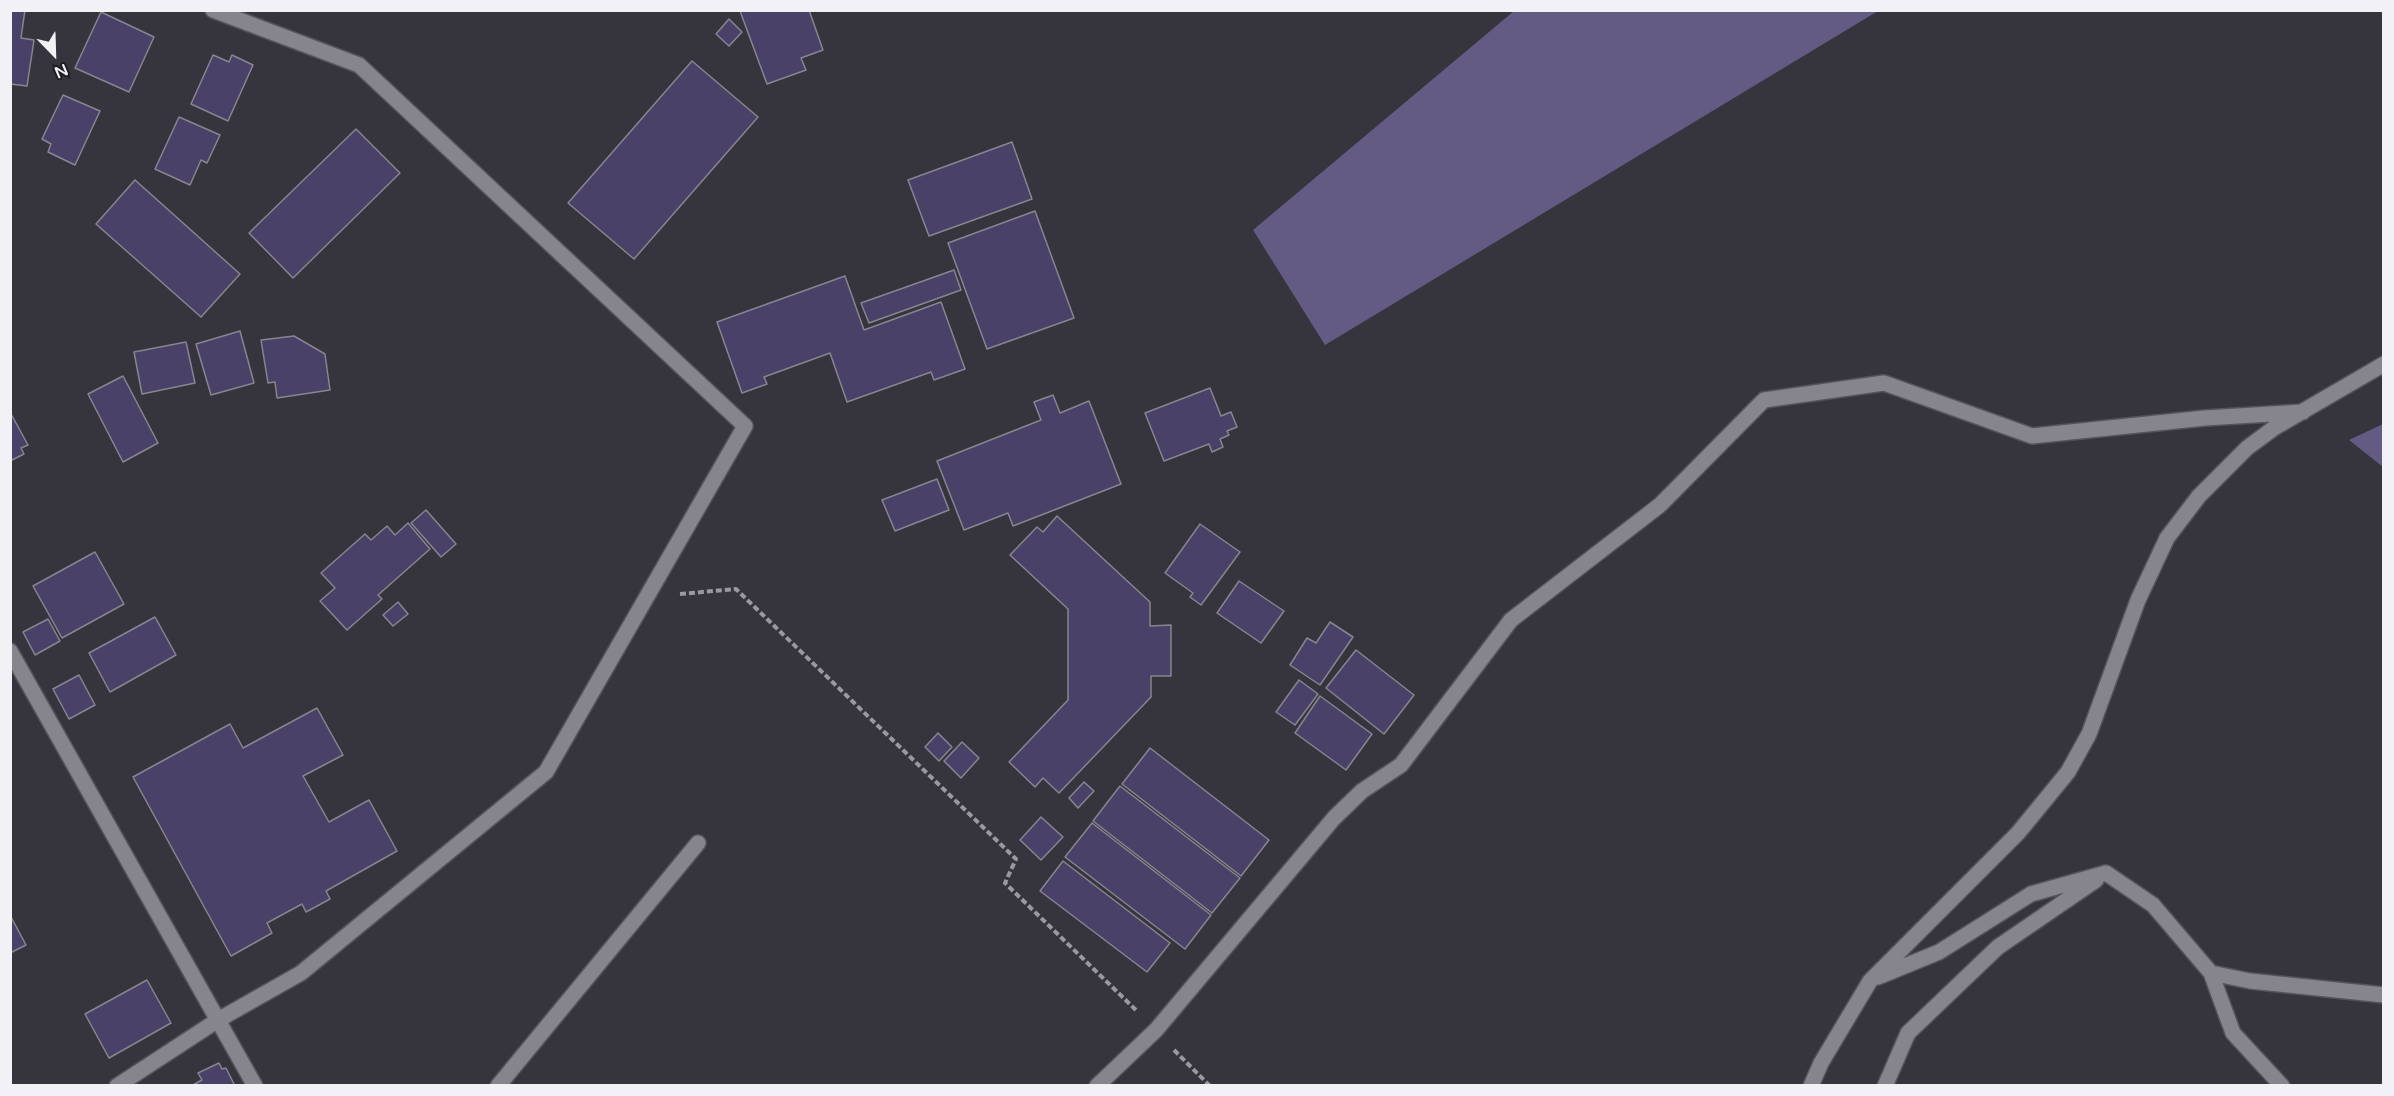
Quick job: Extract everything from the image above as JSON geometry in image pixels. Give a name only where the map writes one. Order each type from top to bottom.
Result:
[{"type":"street","points":[[117,1086],[218,1020],[301,973],[546,772],[745,426],[359,65],[213,10]]},
{"type":"street","points":[[1811,1086],[1821,1063],[1870,981],[2018,833],[2068,772],[2089,734],[2138,600],[2152,569],[2167,538],[2199,496],[2247,448],[2274,428],[2384,364]]},
{"type":"street","points":[[1097,1086],[1156,1030],[1334,818],[1362,791],[1401,765],[1511,620],[1660,506],[1764,400],[1884,383],[2032,436],[2205,418],[2302,412]]},
{"type":"street","points":[[10,651],[255,1086]]},
{"type":"street","points":[[498,1086],[698,843]]},
{"type":"street","points":[[1870,981],[1939,952],[2031,894],[2106,873],[2153,905],[2211,973],[2233,1034],[2282,1086]]},
{"type":"street","points":[[1885,1086],[1908,1033],[1998,947],[2106,873]]},
{"type":"street","points":[[2211,973],[2250,981],[2384,995]]},
{"type":"path","points":[[647,597],[736,589],[1016,860],[1005,883],[1210,1086]]},
{"type":"shaded area","points":[[1514,11],[1878,11],[1325,345],[1253,230]]},
{"type":"shaded area","points":[[2383,424],[2383,467],[2349,440]]},
{"type":"building","points":[[10,10],[25,10],[21,38],[34,40],[27,86],[10,84]]},
{"type":"building","points":[[809,10],[823,50],[801,58],[806,70],[767,84],[740,11]]},
{"type":"building","points":[[101,12],[154,37],[129,92],[75,68]]},
{"type":"building","points":[[729,19],[742,32],[729,46],[716,34]]},
{"type":"building","points":[[213,55],[229,62],[232,55],[253,65],[228,121],[191,104]]},
{"type":"building","points":[[692,61],[758,117],[634,259],[568,203]]},
{"type":"building","points":[[63,95],[100,111],[75,165],[48,152],[51,144],[42,139]]},
{"type":"building","points":[[179,117],[220,135],[207,163],[201,160],[190,185],[155,169]]},
{"type":"building","points":[[356,129],[400,173],[293,278],[249,233]]},
{"type":"building","points":[[1012,142],[1032,199],[929,236],[908,180]]},
{"type":"building","points":[[135,180],[240,274],[201,317],[96,224]]},
{"type":"building","points":[[1035,211],[1074,318],[987,349],[948,243]]},
{"type":"building","points":[[954,270],[961,290],[869,323],[861,303]]},
{"type":"building","points":[[845,276],[864,330],[941,302],[965,369],[934,380],[931,372],[847,402],[830,353],[764,377],[767,384],[742,393],[717,322]]},
{"type":"building","points":[[240,331],[254,383],[211,395],[196,344]]},
{"type":"building","points":[[294,336],[325,354],[330,390],[277,398],[275,382],[268,383],[261,340]]},
{"type":"building","points":[[186,342],[195,383],[142,394],[134,352]]},
{"type":"building","points":[[123,376],[158,443],[123,462],[88,394]]},
{"type":"building","points":[[1210,388],[1221,416],[1231,412],[1237,427],[1227,431],[1229,435],[1220,439],[1223,447],[1212,452],[1209,444],[1164,461],[1145,413]]},
{"type":"building","points":[[1053,395],[1060,413],[1089,401],[1121,484],[1013,526],[1008,513],[964,530],[937,461],[1041,420],[1034,402]]},
{"type":"building","points":[[10,412],[28,445],[21,448],[24,454],[10,461]]},
{"type":"building","points":[[937,479],[949,510],[895,531],[882,500]]},
{"type":"building","points":[[426,510],[456,544],[441,557],[411,523]]},
{"type":"building","points":[[1057,516],[1150,602],[1150,626],[1171,625],[1171,676],[1151,676],[1151,697],[1059,793],[1043,778],[1035,787],[1009,762],[1068,700],[1068,609],[1010,555],[1037,527],[1043,532]]},
{"type":"building","points":[[408,523],[430,549],[378,595],[382,599],[347,630],[320,601],[335,588],[321,573],[365,534],[371,540],[387,526],[395,535]]},
{"type":"building","points":[[1200,524],[1240,552],[1201,605],[1190,597],[1193,593],[1165,573]]},
{"type":"building","points":[[95,552],[124,604],[62,638],[33,586]]},
{"type":"building","points":[[1239,581],[1284,611],[1261,643],[1217,613]]},
{"type":"building","points":[[398,602],[408,614],[393,626],[383,615]]},
{"type":"building","points":[[155,617],[176,655],[110,692],[89,653]]},
{"type":"building","points":[[48,619],[60,641],[35,655],[23,632]]},
{"type":"building","points":[[1330,622],[1353,637],[1320,685],[1290,665],[1307,638],[1316,643]]},
{"type":"building","points":[[1356,650],[1414,695],[1384,734],[1326,688]]},
{"type":"building","points":[[79,675],[95,705],[69,719],[53,689]]},
{"type":"building","points":[[1299,680],[1318,694],[1295,725],[1276,712]]},
{"type":"building","points":[[1320,696],[1372,734],[1346,770],[1295,733]]},
{"type":"building","points":[[317,708],[343,755],[303,776],[329,822],[369,800],[397,851],[326,891],[330,899],[306,912],[302,904],[267,923],[272,933],[231,956],[133,777],[230,724],[243,748]]},
{"type":"building","points":[[938,733],[952,747],[939,761],[925,747]]},
{"type":"building","points":[[962,742],[979,758],[961,778],[944,761]]},
{"type":"building","points":[[1150,748],[1269,840],[1241,876],[1122,784]]},
{"type":"building","points":[[1084,782],[1094,791],[1078,808],[1069,798]]},
{"type":"building","points":[[1120,786],[1240,878],[1212,913],[1093,821]]},
{"type":"building","points":[[1041,817],[1063,837],[1041,860],[1020,840]]},
{"type":"building","points":[[1092,823],[1211,915],[1185,949],[1065,857]]},
{"type":"building","points":[[1063,861],[1170,943],[1147,972],[1040,891]]},
{"type":"building","points":[[10,915],[26,945],[10,953]]},
{"type":"building","points":[[147,980],[171,1023],[109,1058],[85,1014]]},
{"type":"building","points":[[219,1063],[222,1069],[226,1068],[235,1086],[191,1086],[202,1080],[198,1073]]}]
